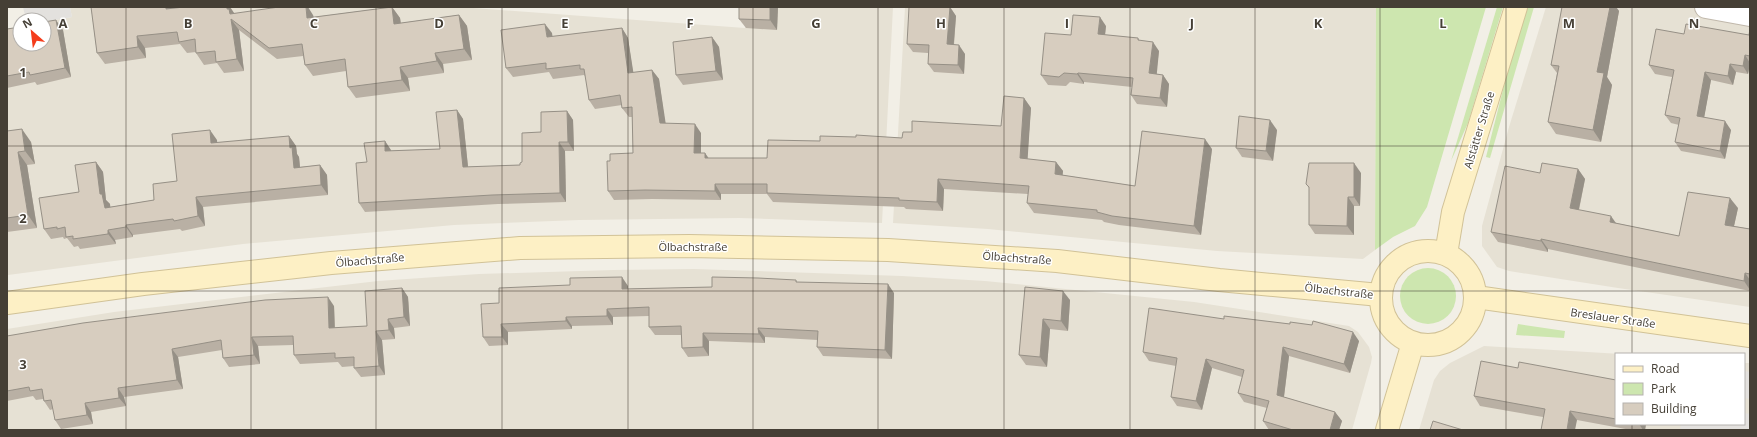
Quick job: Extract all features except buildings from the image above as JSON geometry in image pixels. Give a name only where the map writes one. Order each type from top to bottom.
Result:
[{"type":"street","name":"Alstätter Straße","points":[[1446,254],[1453,212],[1516,7]]},
{"type":"street","points":[[1706,7],[1750,15]]},
{"type":"street","name":"Ölbachstraße","points":[[7,303],[143,284],[331,263],[520,248],[689,246],[888,250],[1057,261],[1219,280],[1380,295]]},
{"type":"street","points":[[1432,250],[1446,254],[1459,262],[1469,274],[1476,297],[1470,320],[1460,332],[1448,340],[1434,345],[1413,343],[1395,332],[1386,321],[1381,308],[1380,295],[1383,280],[1391,267],[1402,257],[1416,251],[1432,250]]},
{"type":"street","name":"Breslauer Straße","points":[[1476,297],[1750,336]]},
{"type":"street","points":[[1387,430],[1413,343]]},
{"type":"shaded area","points":[[23,7],[70,7],[72,17],[52,21],[52,12],[24,12]]},
{"type":"shaded area","points":[[70,7],[460,7],[745,28],[746,7],[893,7],[882,223],[739,218],[579,220],[454,225],[243,244],[8,275],[7,29],[12,28],[12,52],[52,52],[52,21],[72,17]]},
{"type":"shaded area","points":[[905,7],[1376,7],[1375,250],[1363,259],[1217,251],[988,229],[893,223]]},
{"type":"shaded area","points":[[1546,7],[1750,7],[1750,307],[1509,271],[1497,267],[1482,246],[1482,226],[1509,127]]},
{"type":"shaded area","points":[[694,269],[902,276],[985,281],[1194,302],[1349,326],[1358,332],[1369,347],[1372,357],[1352,430],[7,430],[7,329],[114,312],[378,281],[479,274]]},
{"type":"shaded area","points":[[1484,346],[1615,354],[1615,425],[1745,425],[1745,363],[1750,363],[1750,430],[1419,430],[1434,380],[1440,371],[1450,363]]},
{"type":"shaded area","points":[[1745,371],[1750,372],[1750,399],[1745,398]]},
{"type":"shaded area","points":[[1745,413],[1750,414],[1750,430],[1680,430],[1681,425],[1745,425]]},
{"type":"green space","points":[[1376,7],[1486,7],[1427,207],[1415,226],[1393,237],[1375,250]]},
{"type":"green space","points":[[1497,7],[1503,7],[1468,123],[1451,161]]},
{"type":"green space","points":[[1534,7],[1490,158],[1486,157],[1508,70],[1526,8]]},
{"type":"green space","points":[[1422,268],[1434,268],[1444,272],[1452,280],[1456,290],[1456,302],[1452,312],[1444,320],[1434,324],[1422,324],[1412,320],[1404,312],[1400,302],[1400,290],[1404,280],[1412,272]]},
{"type":"green space","points":[[1518,324],[1565,331],[1564,338],[1516,335]]}]
